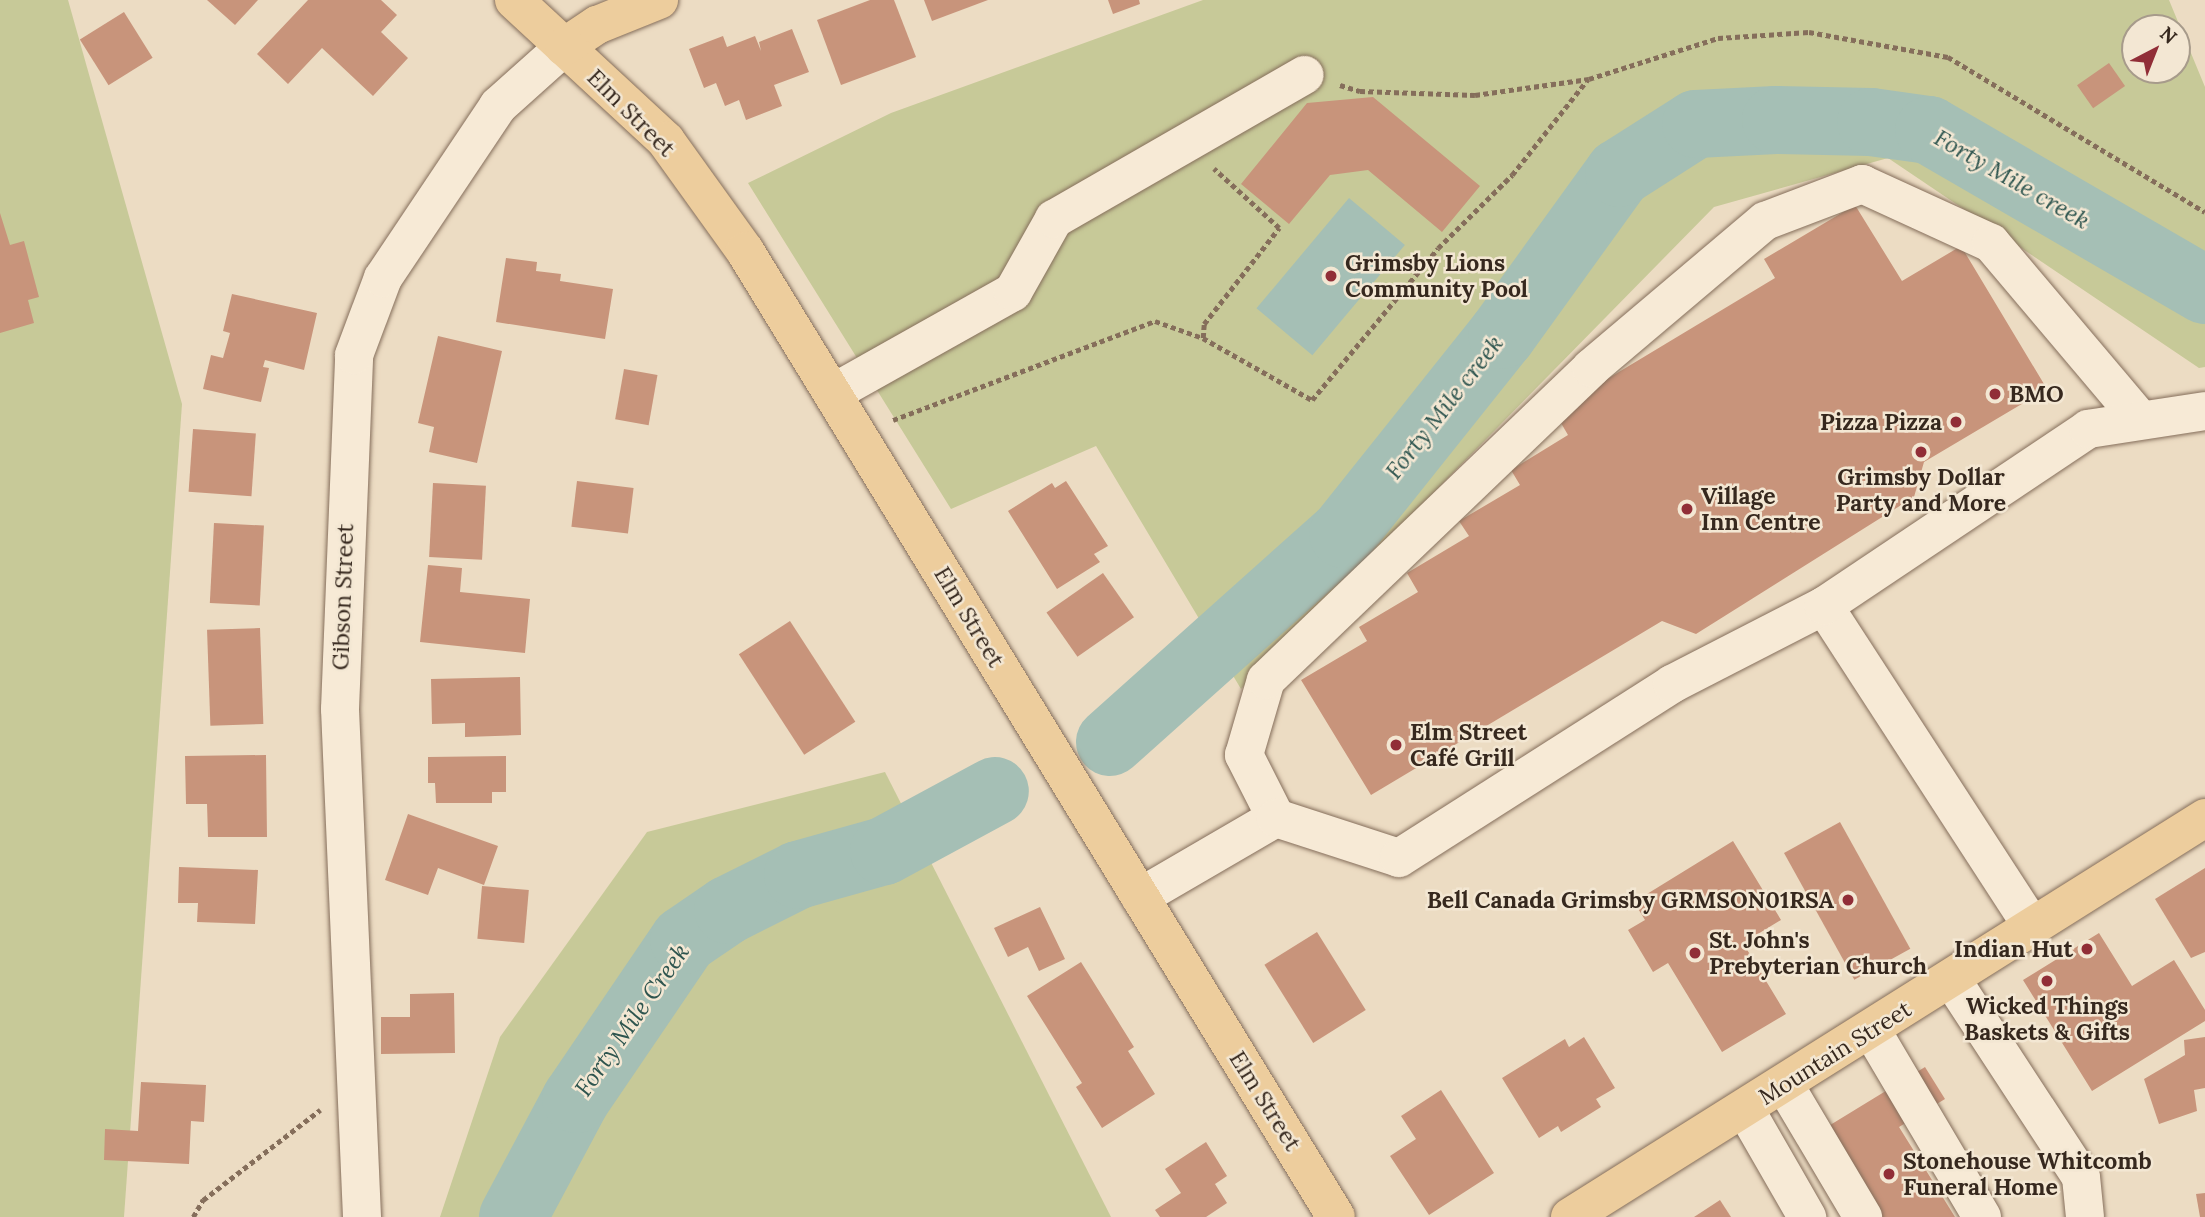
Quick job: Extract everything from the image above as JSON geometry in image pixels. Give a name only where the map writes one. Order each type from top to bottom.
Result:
[{"type":"main road","name":"Elm Street","points":[[514,0],[666,141],[745,251],[1336,1217]]},
{"type":"main road","points":[[564,47],[597,25],[659,0]]},
{"type":"main road","name":"Mountain Street","points":[[1570,1217],[1872,1031],[2032,926],[2205,818]]},
{"type":"street","name":"Gibson Street","points":[[362,1217],[340,709],[354,355],[383,278],[498,106],[564,47]]},
{"type":"street","points":[[833,393],[1013,292],[1054,219],[1304,75]]},
{"type":"street","points":[[2139,418],[1992,243],[1862,184],[1765,221],[1591,368],[1266,680],[1244,755],[1276,818],[1399,858],[1672,684],[1824,606],[2088,429],[2139,418],[2205,411]]},
{"type":"street","points":[[1824,606],[2032,926]]},
{"type":"street","points":[[1140,897],[1276,818]]},
{"type":"street","points":[[1952,980],[2081,1177],[2085,1217]]},
{"type":"street","points":[[1872,1031],[1982,1217]]},
{"type":"street","points":[[1784,1084],[1863,1217]]},
{"type":"street","points":[[1745,1110],[1807,1217]]},
{"type":"path","points":[[1304,75],[1360,91],[1475,95],[1589,79],[1718,38],[1809,32],[1948,57],[2205,212]]},
{"type":"path","points":[[891,421],[1155,321],[1203,338],[1312,400],[1438,248],[1513,175],[1589,79]]},
{"type":"path","points":[[1186,143],[1279,228],[1278,233],[1204,324],[1203,338]]},
{"type":"path","points":[[193,1217],[203,1200],[357,1082]]},
{"type":"green space","points":[[0,0],[68,0],[182,404],[124,1217],[0,1217]]},
{"type":"green space","points":[[1203,0],[2169,0],[2175,14],[2121,14],[2121,84],[2191,84],[2191,53],[2205,87],[2205,367],[2199,368],[1888,158],[1714,207],[1241,689],[1096,446],[951,509],[748,183],[891,113]]},
{"type":"green space","points":[[885,772],[1111,1217],[440,1217],[500,1037],[647,832]]},
{"type":"shaded area","name":"Grimsby Lions Community Pool","points":[[1349,198],[1405,245],[1312,355],[1256,308]]},
{"type":"building","points":[[207,0],[258,0],[235,25]]},
{"type":"building","points":[[308,0],[381,0],[397,15],[381,32],[408,58],[373,96],[322,48],[288,84],[257,54]]},
{"type":"building","points":[[870,0],[894,0],[916,57],[841,85],[817,20]]},
{"type":"building","points":[[924,0],[988,0],[932,21]]},
{"type":"building","points":[[1108,0],[1139,0],[1140,4],[1113,14]]},
{"type":"building","points":[[124,12],[153,58],[109,85],[80,40]]},
{"type":"building","points":[[792,29],[809,72],[774,85],[782,106],[746,120],[739,100],[725,106],[716,83],[704,88],[689,49],[723,36],[727,47],[755,36],[761,51],[759,42]]},
{"type":"building","points":[[2109,63],[2121,84],[2125,86],[2093,108],[2077,85]]},
{"type":"building","points":[[1373,97],[1480,186],[1442,232],[1368,170],[1330,175],[1289,224],[1241,184],[1307,103]]},
{"type":"building","name":"Village Inn Centre","points":[[1855,205],[1902,281],[1961,246],[2047,389],[1924,462],[1914,497],[1696,634],[1662,621],[1371,795],[1301,680],[1367,641],[1359,627],[1418,592],[1407,573],[1469,536],[1459,521],[1520,485],[1511,470],[1568,435],[1554,411],[1775,278],[1764,259]]},
{"type":"building","points":[[0,213],[10,245],[24,241],[39,297],[28,300],[34,323],[0,333]]},
{"type":"building","points":[[506,258],[537,262],[536,271],[561,274],[560,281],[613,289],[605,339],[496,322]]},
{"type":"building","points":[[232,294],[317,313],[304,370],[265,360],[263,367],[269,368],[261,402],[203,389],[211,355],[223,358],[230,333],[223,331]]},
{"type":"building","points":[[438,336],[502,351],[477,463],[429,452],[434,427],[418,423]]},
{"type":"building","points":[[624,369],[657,375],[649,425],[615,419]]},
{"type":"building","points":[[193,429],[256,433],[251,496],[189,492]]},
{"type":"building","points":[[577,481],[634,488],[628,534],[571,527]]},
{"type":"building","points":[[1066,481],[1108,546],[1094,554],[1100,562],[1057,589],[1008,511],[1052,483],[1055,488]]},
{"type":"building","points":[[433,483],[486,486],[482,560],[429,557]]},
{"type":"building","points":[[214,523],[264,526],[260,606],[210,603]]},
{"type":"building","points":[[428,565],[462,568],[460,592],[530,599],[525,653],[420,642]]},
{"type":"building","points":[[1103,573],[1134,617],[1077,657],[1046,613]]},
{"type":"building","points":[[790,621],[855,722],[804,755],[739,654]]},
{"type":"building","points":[[260,628],[263,724],[210,726],[207,630]]},
{"type":"building","points":[[520,677],[521,735],[465,737],[465,723],[432,724],[431,679]]},
{"type":"building","points":[[266,755],[267,837],[208,837],[207,804],[186,804],[185,756]]},
{"type":"building","points":[[506,756],[506,792],[492,792],[492,803],[436,803],[435,783],[428,783],[428,757]]},
{"type":"building","points":[[408,814],[498,846],[484,885],[438,868],[428,895],[385,880]]},
{"type":"building","name":"Bell Canada Grimsby GRMSON01RSA","points":[[1840,822],[1910,949],[1854,980],[1784,853]]},
{"type":"building","name":"St. John's Prebyterian Church","points":[[1733,841],[1781,920],[1743,943],[1786,1014],[1722,1052],[1668,963],[1653,972],[1628,930],[1645,920],[1634,902]]},
{"type":"building","points":[[179,867],[258,870],[255,924],[197,922],[198,903],[178,903]]},
{"type":"building","points":[[2205,868],[2205,952],[2191,958],[2155,899]]},
{"type":"building","points":[[482,886],[529,890],[524,943],[477,939]]},
{"type":"building","points":[[1040,907],[1065,959],[1039,971],[1028,947],[1008,957],[994,928]]},
{"type":"building","points":[[1317,932],[1366,1010],[1313,1043],[1264,965]]},
{"type":"building","points":[[2099,933],[2132,986],[2174,960],[2205,1010],[2205,1021],[2092,1091],[2023,980]]},
{"type":"building","points":[[1081,962],[1134,1047],[1128,1051],[1155,1094],[1102,1128],[1076,1087],[1082,1083],[1027,996]]},
{"type":"building","points":[[454,993],[455,1053],[381,1054],[381,1017],[410,1017],[410,994]]},
{"type":"building","points":[[1584,1037],[1615,1088],[1596,1099],[1601,1107],[1561,1132],[1558,1126],[1539,1138],[1502,1078],[1565,1039],[1569,1047]]},
{"type":"building","points":[[2205,1037],[2205,1088],[2194,1090],[2197,1111],[2159,1124],[2144,1079],[2185,1055],[2184,1040]]},
{"type":"building","name":"Stonehouse Whitcomb Funeral Home","points":[[1925,1067],[1945,1099],[1899,1127],[1955,1217],[1876,1217],[1822,1130]]},
{"type":"building","points":[[141,1082],[206,1085],[204,1122],[191,1121],[189,1164],[104,1160],[105,1129],[138,1131]]},
{"type":"building","points":[[1441,1090],[1494,1173],[1429,1215],[1390,1156],[1416,1139],[1401,1116]]},
{"type":"building","points":[[1206,1142],[1227,1176],[1215,1184],[1227,1203],[1206,1217],[1160,1217],[1155,1210],[1181,1193],[1165,1169]]},
{"type":"building","points":[[2205,1193],[2205,1217],[2200,1217],[2196,1194]]},
{"type":"building","points":[[1720,1200],[1731,1217],[1694,1217]]},
{"type":"waterway","name":"Forty Mile creek","points":[[1110,742],[1343,534],[1502,335],[1619,173],[1696,124],[1776,120],[1871,122],[1929,130],[2205,290]]},
{"type":"waterway","name":"Forty Mile Creek","points":[[513,1217],[576,1099],[684,940],[728,910],[798,875],[884,851],[995,791]]},
{"type":"place","name":"Grimsby Lions Community Pool","points":[[1331,276]]},
{"type":"place","name":"BMO","points":[[1995,394]]},
{"type":"place","name":"Pizza Pizza","points":[[1956,422]]},
{"type":"place","name":"Grimsby Dollar Party and More","points":[[1921,452]]},
{"type":"place","name":"Village Inn Centre","points":[[1687,509]]},
{"type":"place","name":"Elm Street Café Grill","points":[[1396,745]]},
{"type":"place","name":"Bell Canada Grimsby GRMSON01RSA","points":[[1848,900]]},
{"type":"place","name":"Indian Hut","points":[[2087,949]]},
{"type":"place","name":"St. John's Prebyterian Church","points":[[1695,953]]},
{"type":"place","name":"Wicked Things Baskets & Gifts","points":[[2047,981]]},
{"type":"place","name":"Stonehouse Whitcomb Funeral Home","points":[[1889,1174]]}]
